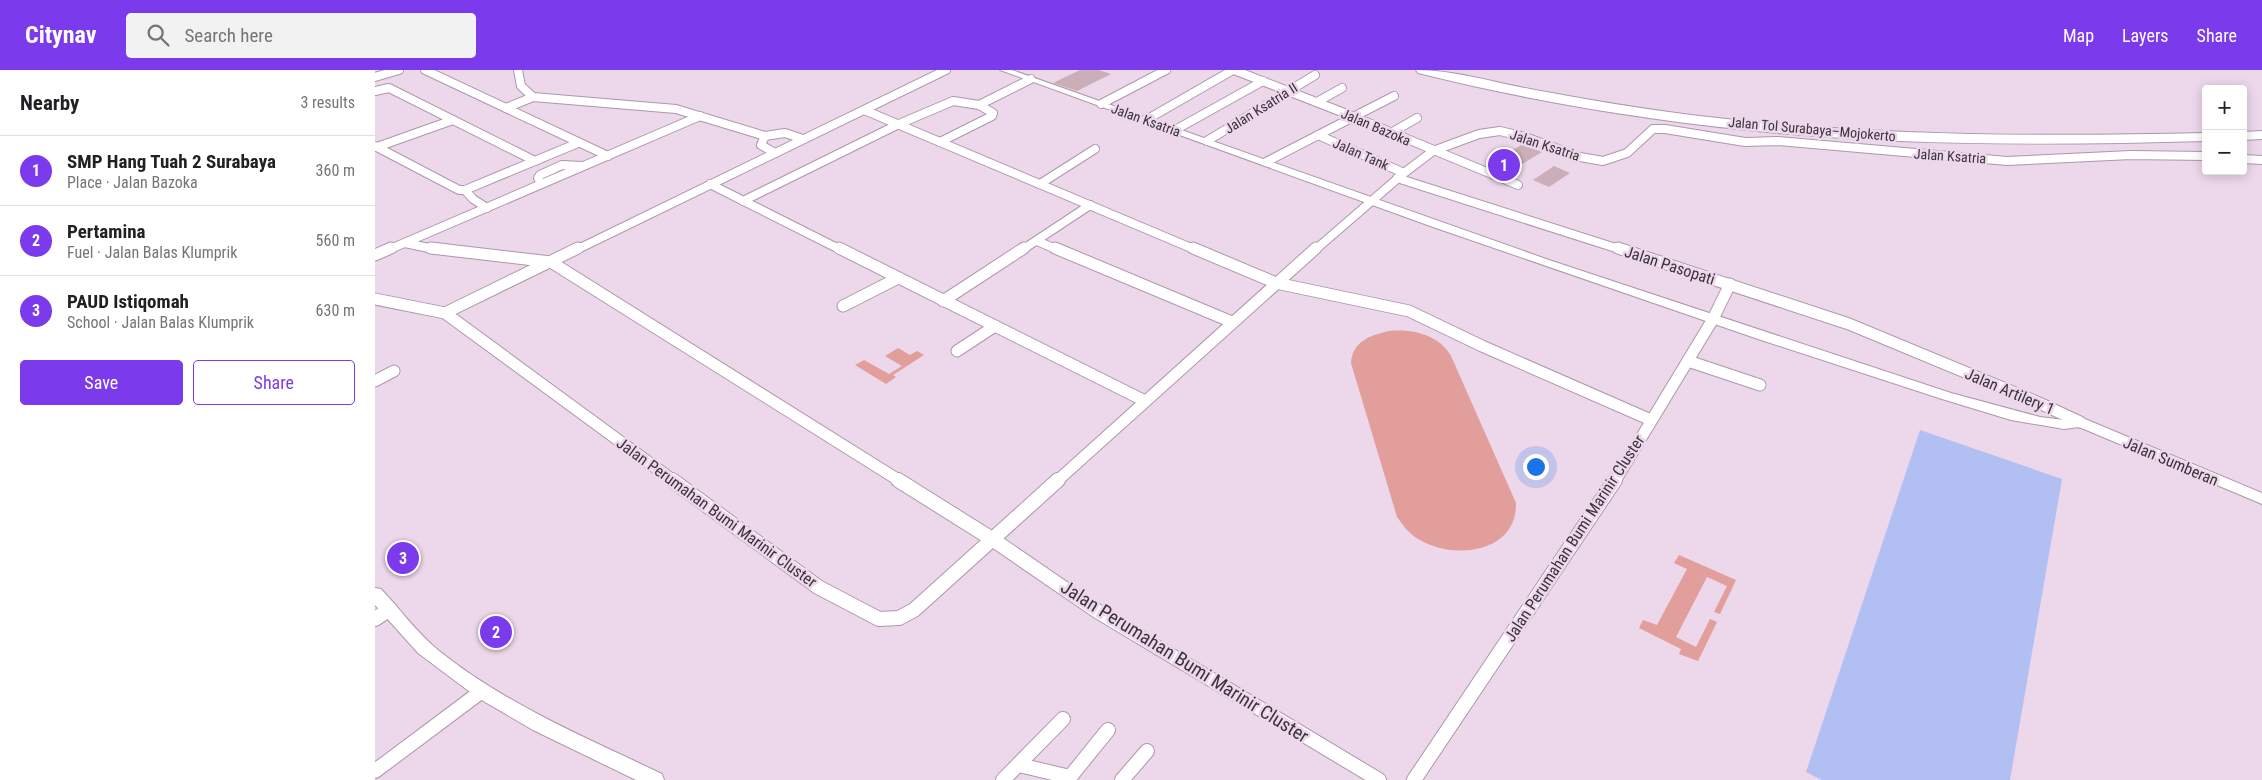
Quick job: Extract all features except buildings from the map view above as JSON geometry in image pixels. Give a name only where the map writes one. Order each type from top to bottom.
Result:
[{"type":"highway","name":"Jalan Tol Surabaya–Mojokerto","points":[[1422,70],[1528,93],[1644,113],[1853,134],[2024,138],[2202,137]]},
{"type":"highway","name":"Jalan Tol Surabaya–Mojokerto","points":[[1441,70],[1568,96],[1699,115],[1845,129],[1986,137]]},
{"type":"highway","points":[[2247,130],[2262,130]]},
{"type":"highway","name":"Jalan Tol Surabaya–Mojokerto","points":[[2024,138],[2202,131]]},
{"type":"highway","points":[[2247,136],[2262,135]]},
{"type":"street","points":[[375,76],[399,70]]},
{"type":"street","points":[[425,70],[608,156]]},
{"type":"street","points":[[518,70],[517,79],[521,88],[533,97]]},
{"type":"street","points":[[445,313],[946,70]]},
{"type":"street","name":"Jalan Ksatria","points":[[1004,70],[1029,75],[1101,104],[1372,201],[1713,319],[2000,412],[2056,426],[2072,426],[2080,422]]},
{"type":"street","points":[[1101,104],[1167,70]]},
{"type":"street","points":[[1146,120],[1234,70]]},
{"type":"street","name":"Jalan Bazoka","points":[[1234,70],[1353,116],[1518,186]]},
{"type":"street","points":[[979,105],[1029,75]]},
{"type":"street","name":"Jalan Ksatria II","points":[[1207,141],[1315,75]]},
{"type":"street","points":[[1175,130],[1263,81]]},
{"type":"street","points":[[375,91],[389,88],[535,161]]},
{"type":"street","points":[[1317,102],[1343,88]]},
{"type":"street","points":[[1265,162],[1394,96]]},
{"type":"street","points":[[506,108],[533,97],[666,108],[700,116],[765,136],[785,133],[803,139]]},
{"type":"street","points":[[743,201],[899,124],[953,100],[979,105],[993,113],[992,116],[940,142]]},
{"type":"street","name":"Jalan Perumahan Bumi Marinir Cluster","points":[[864,110],[1275,283],[1409,311],[1482,346],[1651,420]]},
{"type":"street","points":[[375,255],[700,116]]},
{"type":"street","points":[[1391,133],[1417,118]]},
{"type":"street","points":[[376,147],[453,120]]},
{"type":"street","name":"Jalan Ksatria","points":[[1372,201],[1433,151],[1479,134],[1500,131],[1525,137],[1580,156],[1603,161],[1613,160],[1627,153],[1653,130],[1665,129],[1745,142],[1779,141],[1923,155],[2007,160],[2131,155],[2202,156]]},
{"type":"street","name":"Jalan Tank","points":[[1318,135],[1401,176]]},
{"type":"street","points":[[765,136],[761,145],[775,153]]},
{"type":"street","points":[[376,147],[459,190],[465,190],[579,143]]},
{"type":"street","points":[[1040,184],[1095,149]]},
{"type":"street","points":[[2247,158],[2262,160]]},
{"type":"street","name":"Jalan Pasopati","points":[[1401,176],[1849,324],[1940,362]]},
{"type":"street","points":[[710,184],[1145,401]]},
{"type":"street","points":[[465,190],[473,199],[487,208]]},
{"type":"street","name":"Jalan Perumahan Bumi Marinir Cluster","points":[[375,299],[445,313],[818,587],[879,619],[899,618],[914,610],[1275,283],[1372,201]]},
{"type":"street","points":[[943,301],[1090,205]]},
{"type":"street","points":[[1037,241],[1232,322]]},
{"type":"street","name":"Jalan Perumahan Bumi Marinir Cluster","points":[[405,243],[460,253],[551,262],[992,539],[1097,611],[1379,780]]},
{"type":"street","points":[[843,306],[898,278]]},
{"type":"street","name":"Jalan Perumahan Bumi Marinir Cluster","points":[[1414,780],[1611,488],[1713,319],[1730,284]]},
{"type":"street","points":[[957,351],[995,326]]},
{"type":"street","points":[[1688,361],[1760,385]]},
{"type":"street","name":"Jalan Artilery 1","points":[[1940,362],[2080,422]]},
{"type":"street","points":[[375,381],[394,371]]},
{"type":"street","name":"Jalan Sumberan","points":[[2080,422],[2262,499]]},
{"type":"street","points":[[375,594],[382,614],[431,655],[482,691],[513,710],[655,780]]},
{"type":"street","points":[[375,771],[482,691]]},
{"type":"street","points":[[1003,780],[1063,719]]},
{"type":"street","points":[[1019,765],[1073,779],[1108,730]]},
{"type":"street","points":[[1122,780],[1147,751]]},
{"type":"shaded area","points":[[1389,331],[1407,331],[1424,334],[1439,343],[1451,356],[1516,503],[1513,520],[1505,534],[1493,543],[1479,548],[1462,550],[1445,549],[1429,545],[1407,530],[1397,517],[1351,363],[1352,356],[1358,345],[1369,337]]},
{"type":"shaded area","points":[[898,348],[910,355],[917,351],[924,355],[893,375],[896,377],[886,384],[855,365],[864,360],[889,374],[902,366],[885,356]]},
{"type":"shaded area","points":[[1679,555],[1736,580],[1720,614],[1714,612],[1727,586],[1707,577],[1676,637],[1696,647],[1710,619],[1717,622],[1698,661],[1679,654],[1681,649],[1639,628],[1643,620],[1657,625],[1687,569],[1674,563]]},
{"type":"water","points":[[1920,430],[2062,479],[2010,780],[1822,780],[1806,772]]},
{"type":"place","name":"SMP Hang Tuah 2 Surabaya","points":[[1504,165]]},
{"type":"place","name":"PAUD Istiqomah","points":[[403,558]]},
{"type":"place","name":"Pertamina","points":[[496,632]]}]
